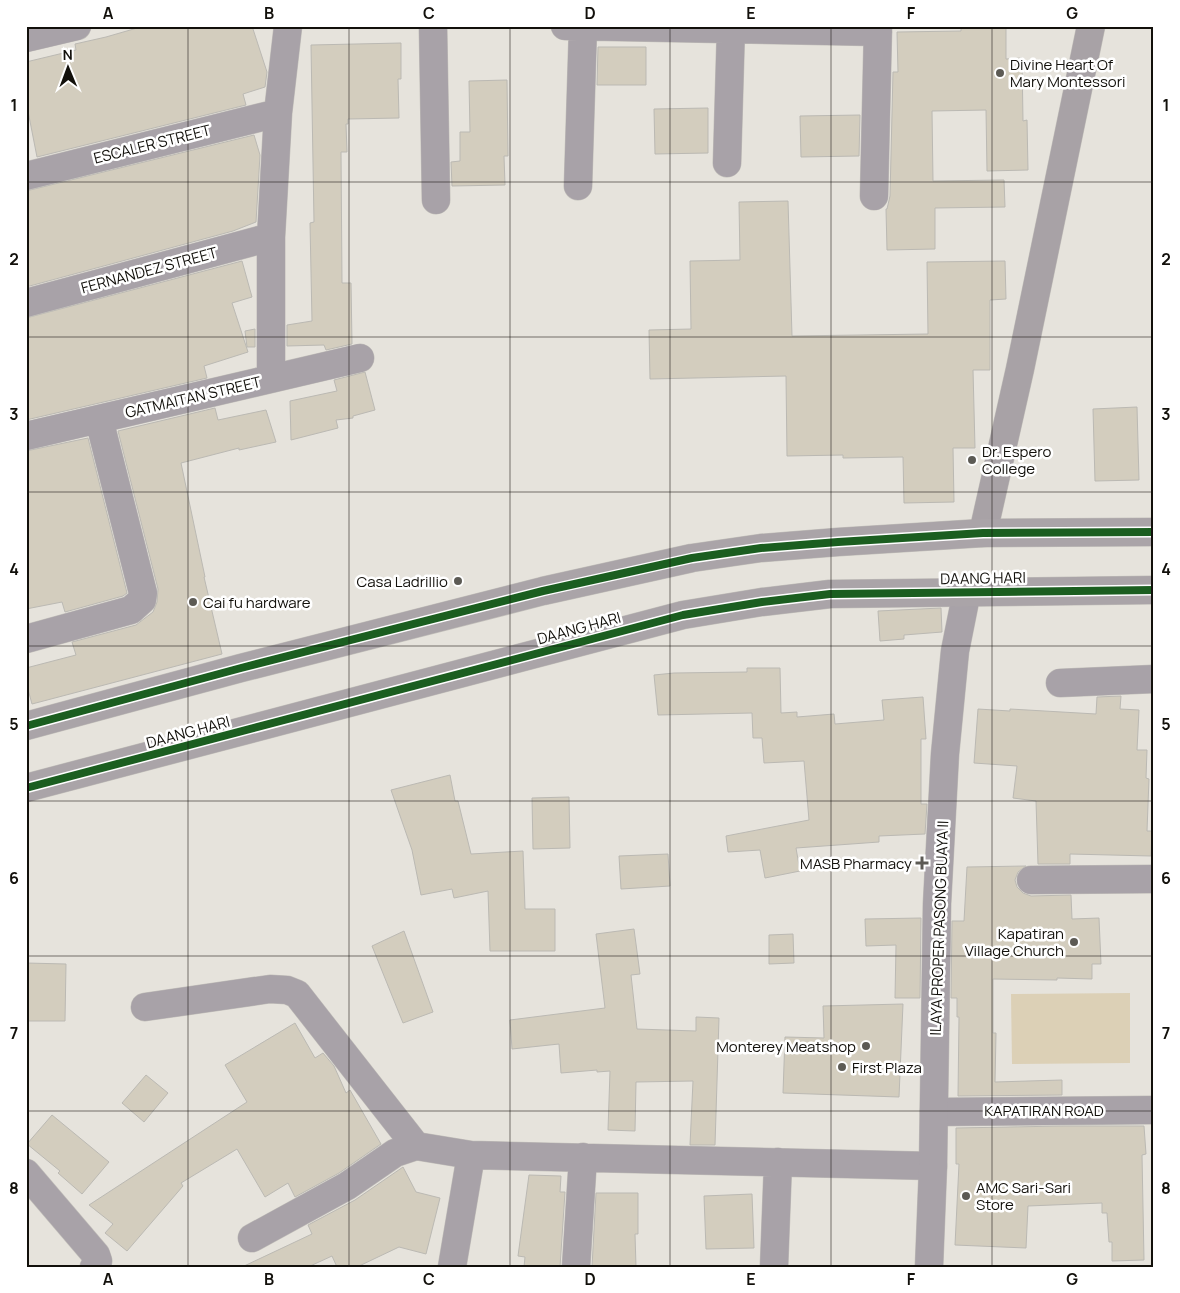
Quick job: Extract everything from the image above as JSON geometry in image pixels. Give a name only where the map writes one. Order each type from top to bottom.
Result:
[{"type":"main road","points":[[983,533],[1020,369],[1091,26]]},
{"type":"main road","points":[[26,726],[241,668],[543,592],[692,558],[790,546],[983,533],[1154,532]]},
{"type":"main road","name":"DAANG HARI","points":[[26,788],[683,615],[762,602],[830,594],[1154,590]]},
{"type":"street","points":[[26,38],[77,26]]},
{"type":"street","points":[[271,378],[271,237],[278,112],[288,26]]},
{"type":"street","points":[[433,26],[436,200]]},
{"type":"street","points":[[578,186],[577,27],[878,29],[874,196]]},
{"type":"street","points":[[726,163],[731,28]]},
{"type":"street","name":"ESCALER STREET","points":[[26,176],[278,112]]},
{"type":"street","name":"FERNANDEZ STREET","points":[[26,303],[271,237]]},
{"type":"street","name":"GATMAITAN STREET","points":[[26,436],[360,358]]},
{"type":"street","points":[[26,640],[131,610],[142,600],[143,593],[99,419]]},
{"type":"street","name":"ILAYA PROPER PASONG BUAYA II","points":[[929,1267],[933,1166],[937,904],[944,754],[955,651],[967,591]]},
{"type":"street","points":[[1060,683],[1154,679]]},
{"type":"street","points":[[1031,880],[1154,878]]},
{"type":"street","points":[[145,1007],[270,989],[286,990],[297,994],[416,1146]]},
{"type":"street","name":"KAPATIRAN ROAD","points":[[934,1112],[1154,1110]]},
{"type":"street","points":[[252,1238],[347,1186],[394,1153],[416,1146],[471,1155],[933,1166]]},
{"type":"street","points":[[452,1267],[471,1155]]},
{"type":"street","points":[[576,1267],[583,1157]]},
{"type":"street","points":[[774,1267],[778,1162]]},
{"type":"street","points":[[26,1174],[96,1255],[98,1261],[94,1267]]},
{"type":"shaded area","points":[[1130,993],[1130,1063],[1012,1064],[1011,994]]},
{"type":"building","points":[[144,26],[252,26],[267,72],[265,87],[243,94],[246,105],[37,157],[26,101],[26,62],[76,50],[75,44]]},
{"type":"building","points":[[961,26],[1006,26],[1006,59],[1022,58],[1023,121],[1027,120],[1028,170],[987,171],[986,110],[932,111],[933,181],[1004,180],[1005,207],[935,208],[935,249],[887,250],[886,209],[890,196],[893,72],[898,72],[897,32],[961,31]]},
{"type":"building","points":[[401,43],[401,79],[398,79],[399,118],[348,119],[348,124],[346,124],[347,152],[341,152],[342,283],[351,283],[352,344],[326,350],[324,345],[287,346],[287,325],[312,321],[310,223],[314,222],[311,45]]},
{"type":"building","points":[[598,47],[646,47],[646,85],[597,85]]},
{"type":"building","points":[[507,80],[508,156],[504,156],[505,185],[452,186],[451,162],[460,161],[460,132],[470,132],[469,81]]},
{"type":"building","points":[[708,108],[708,153],[655,154],[654,109]]},
{"type":"building","points":[[860,115],[859,156],[801,157],[800,116]]},
{"type":"building","points":[[254,135],[260,155],[256,222],[233,231],[26,287],[26,191]]},
{"type":"building","points":[[788,201],[792,336],[928,334],[927,262],[1005,261],[1006,299],[990,300],[990,370],[973,370],[975,448],[953,448],[954,502],[904,503],[903,457],[843,458],[843,455],[787,456],[786,376],[650,379],[649,330],[691,329],[690,261],[740,260],[739,202]]},
{"type":"building","points":[[242,261],[252,297],[232,303],[248,352],[204,366],[207,378],[26,420],[26,318]]},
{"type":"building","points":[[255,329],[255,347],[247,347],[245,331]]},
{"type":"building","points":[[365,372],[375,410],[353,416],[353,418],[336,420],[338,428],[291,440],[290,401],[337,391],[334,380]]},
{"type":"building","points":[[1137,407],[1139,480],[1095,481],[1093,409]]},
{"type":"building","points":[[215,408],[218,420],[266,410],[276,442],[239,450],[239,448],[181,463],[222,654],[32,704],[26,682],[26,668],[76,655],[72,642],[136,625],[153,612],[157,602],[158,589],[118,431]]},
{"type":"building","points":[[88,438],[127,593],[123,596],[65,612],[62,602],[26,609],[26,451]]},
{"type":"building","points":[[941,608],[942,632],[904,635],[904,639],[880,641],[878,611]]},
{"type":"building","points":[[747,668],[780,668],[781,713],[797,712],[797,717],[834,714],[835,724],[884,720],[882,700],[923,697],[926,739],[921,739],[921,804],[927,804],[925,834],[879,836],[879,842],[796,848],[800,871],[765,878],[760,850],[728,852],[726,836],[809,820],[804,761],[764,763],[762,738],[753,738],[752,713],[658,715],[654,675],[747,672]]},
{"type":"building","points":[[1121,696],[1120,709],[1139,710],[1137,750],[1147,750],[1146,778],[1149,779],[1147,831],[1152,831],[1151,856],[1070,854],[1070,864],[1038,864],[1036,801],[1013,798],[1017,766],[974,763],[978,709],[1096,714],[1097,697]]},
{"type":"building","points":[[450,775],[455,801],[458,801],[471,854],[523,851],[525,909],[555,909],[555,951],[490,951],[488,891],[454,898],[452,889],[421,895],[412,850],[391,790]]},
{"type":"building","points":[[569,797],[570,848],[533,849],[532,798]]},
{"type":"building","points":[[668,854],[670,886],[621,889],[619,856]]},
{"type":"building","points":[[1026,866],[1018,872],[1015,880],[1017,887],[1023,893],[1031,896],[1071,895],[1072,919],[1099,918],[1101,964],[1092,964],[1092,979],[993,979],[993,1033],[996,1033],[995,1082],[1062,1080],[1062,1095],[958,1096],[959,1017],[957,1017],[957,998],[951,998],[952,921],[964,921],[967,867]]},
{"type":"building","points":[[921,918],[920,998],[895,998],[896,945],[866,946],[865,919]]},
{"type":"building","points":[[634,929],[640,974],[631,975],[637,1029],[696,1031],[696,1017],[719,1018],[715,1145],[690,1145],[693,1081],[636,1082],[635,1131],[608,1130],[610,1071],[597,1072],[597,1070],[561,1073],[559,1044],[512,1049],[510,1020],[605,1008],[596,934]]},
{"type":"building","points":[[404,931],[433,1012],[403,1023],[372,946]]},
{"type":"building","points":[[793,934],[794,963],[769,964],[769,935]]},
{"type":"building","points":[[26,963],[66,964],[65,1021],[26,1021]]},
{"type":"building","name":"First Plaza","points":[[903,1004],[899,1097],[783,1093],[785,1037],[824,1038],[823,1006]]},
{"type":"building","points":[[295,1023],[315,1058],[323,1053],[334,1066],[346,1093],[350,1090],[381,1144],[339,1173],[295,1197],[288,1183],[265,1197],[237,1149],[181,1183],[183,1186],[127,1251],[105,1233],[113,1224],[89,1205],[247,1102],[225,1065]]},
{"type":"building","points":[[146,1075],[168,1093],[144,1122],[122,1103]]},
{"type":"building","points":[[52,1115],[109,1162],[82,1194],[58,1173],[60,1171],[27,1144]]},
{"type":"building","points":[[1144,1126],[1146,1154],[1142,1155],[1144,1260],[1112,1261],[1112,1242],[1109,1242],[1107,1213],[1102,1213],[1102,1203],[1028,1206],[1026,1248],[955,1245],[959,1164],[956,1164],[956,1128]]},
{"type":"building","points":[[403,1167],[416,1192],[440,1198],[426,1254],[399,1247],[357,1267],[337,1267],[332,1256],[308,1267],[242,1267],[312,1234],[308,1225],[355,1200]]},
{"type":"building","points":[[529,1175],[561,1176],[560,1192],[565,1192],[560,1267],[524,1267],[525,1257],[518,1256]]},
{"type":"building","points":[[596,1193],[638,1193],[638,1234],[635,1234],[636,1267],[592,1267]]},
{"type":"building","points":[[752,1194],[754,1248],[706,1249],[704,1196]]},
{"type":"cycle path","points":[[26,726],[241,668],[543,591],[692,558],[761,548],[983,533],[1154,532]]},
{"type":"cycle path","points":[[26,788],[683,615],[762,602],[830,594],[1154,590]]},
{"type":"place","name":"Divine Heart Of Mary Montessori","points":[[1000,73]]},
{"type":"place","name":"Dr. Espero College","points":[[972,460]]},
{"type":"place","name":"Casa Ladrillio","points":[[458,581]]},
{"type":"place","name":"Cai fu hardware","points":[[193,602]]},
{"type":"place","name":"MASB Pharmacy","points":[[922,863]]},
{"type":"place","name":"Kapatiran Village Church","points":[[1074,942]]},
{"type":"place","name":"Monterey Meatshop","points":[[866,1046]]},
{"type":"place","name":"First Plaza","points":[[842,1067]]},
{"type":"place","name":"AMC Sari-Sari Store","points":[[966,1196]]}]
